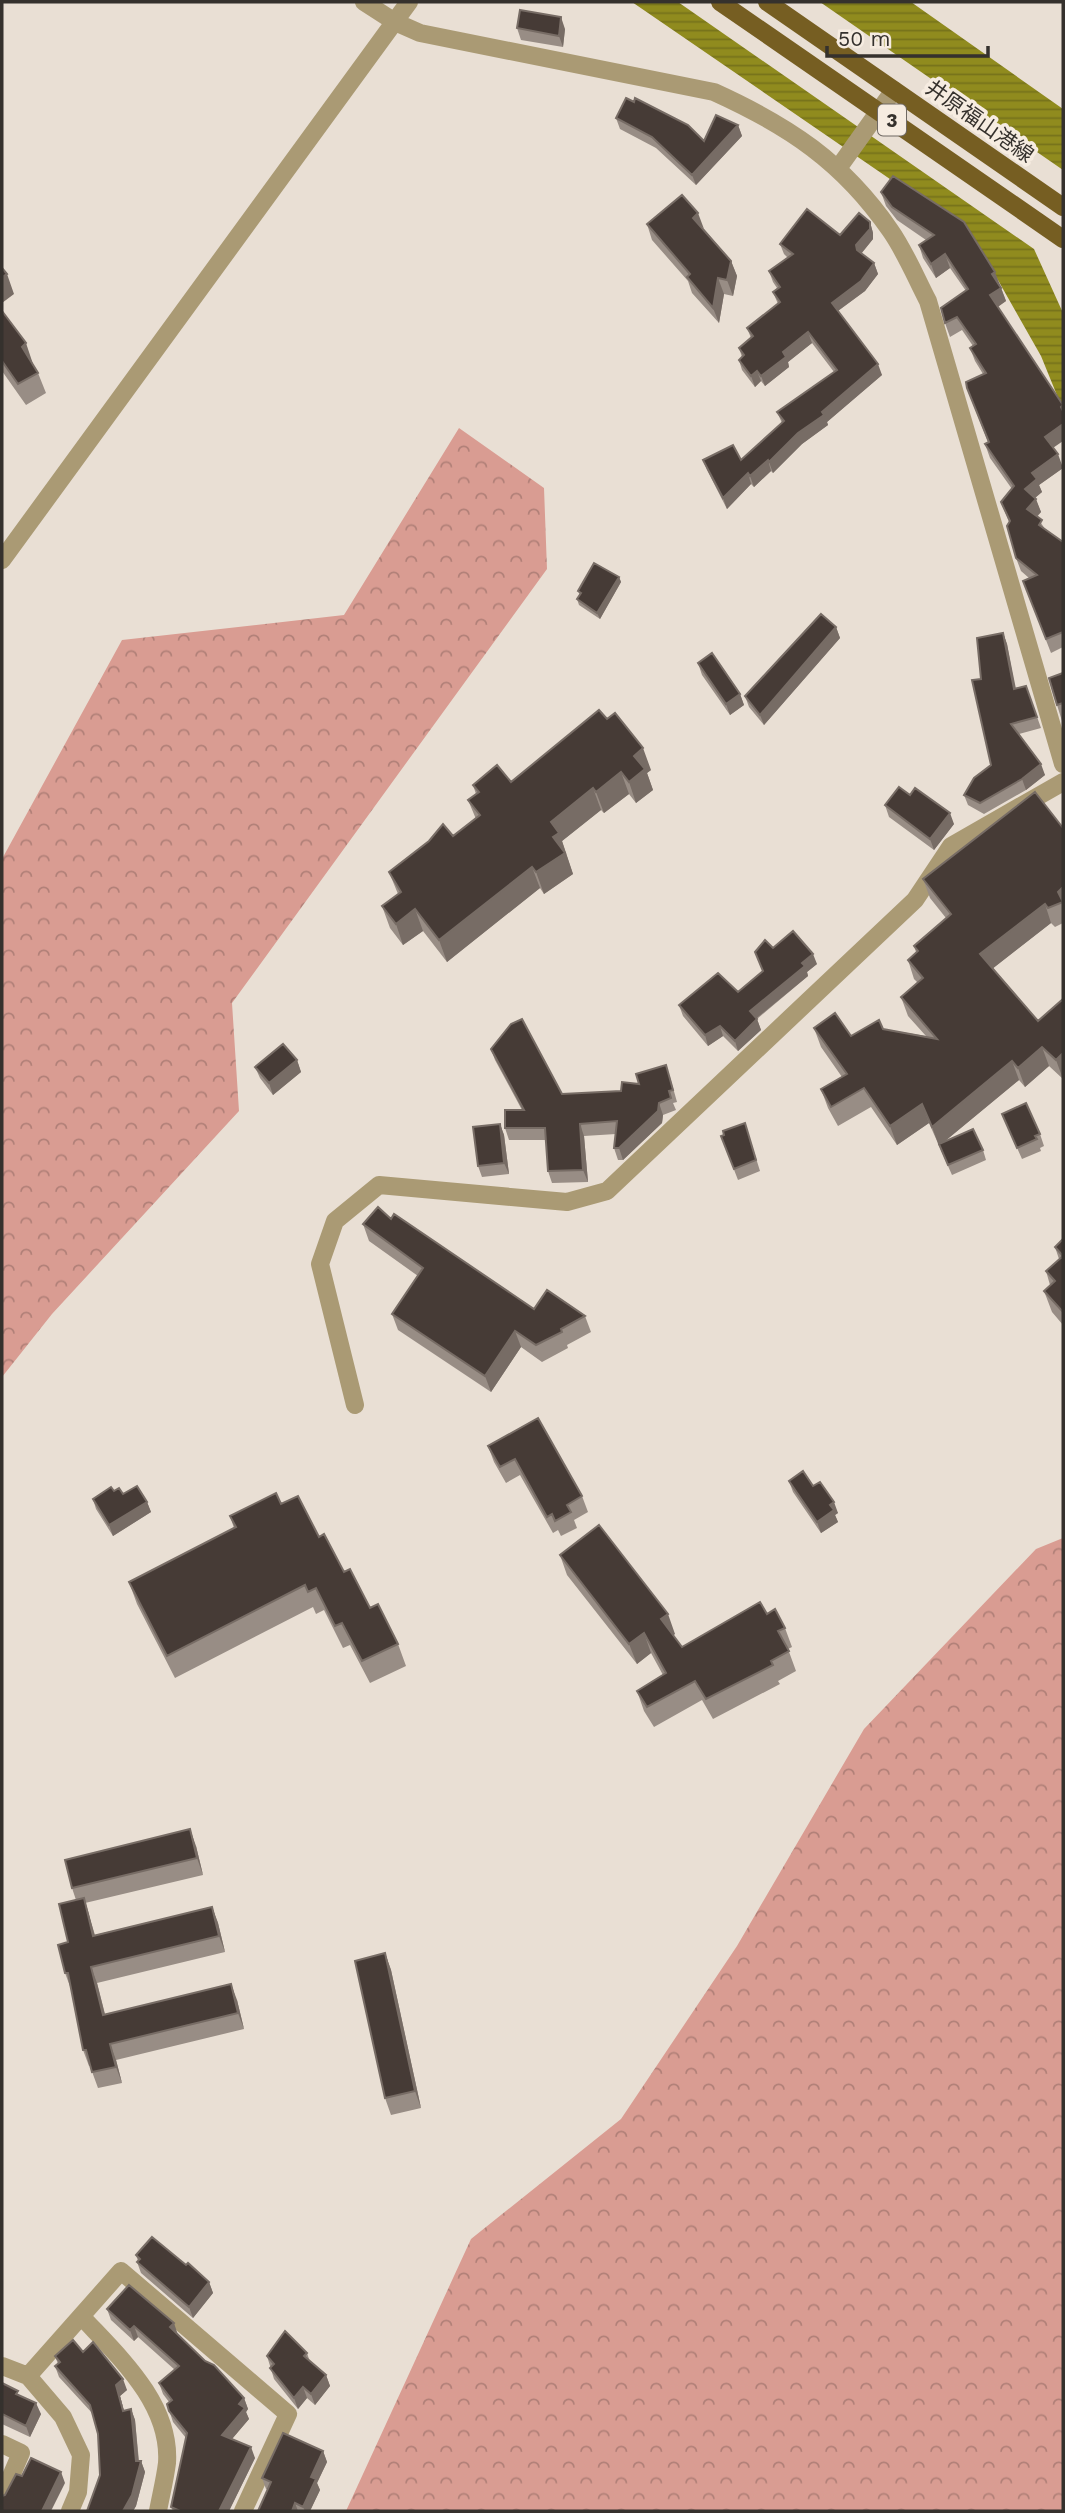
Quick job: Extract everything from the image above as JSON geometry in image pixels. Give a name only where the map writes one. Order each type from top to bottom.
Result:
[{"type":"main road","name":"3","points":[[720,2],[874,119],[1063,239]]},
{"type":"main road","name":"井原福山港線","points":[[767,2],[1063,207]]},
{"type":"street","points":[[364,2],[395,22],[421,33],[493,49],[666,80],[714,92],[758,112],[842,163],[892,232],[928,301],[1063,764]]},
{"type":"street","points":[[2,560],[409,2]]},
{"type":"street","points":[[842,163],[894,90]]},
{"type":"street","points":[[355,1405],[320,1264],[334,1221],[379,1185],[567,1202],[607,1191],[915,900],[951,846],[1063,782]]},
{"type":"street","points":[[27,2376],[121,2271],[288,2414],[243,2511]]},
{"type":"street","points":[[81,2316],[141,2382],[161,2426],[167,2461],[158,2511]]},
{"type":"street","points":[[2,2366],[27,2376],[64,2417],[81,2455],[78,2492],[70,2511]]},
{"type":"street","points":[[2,2444],[21,2453],[2,2497]]},
{"type":"green space","points":[[459,428],[544,488],[547,569],[232,1003],[239,1111],[52,1314],[2,1377],[2,859],[122,640],[344,615]]},
{"type":"green space","points":[[1063,1538],[1063,2511],[346,2511],[471,2239],[621,2119],[737,1946],[864,1729],[1036,1549]]},
{"type":"shaded area","points":[[632,2],[678,2],[1034,249],[1063,313],[1063,410],[1041,356],[973,236]]},
{"type":"shaded area","points":[[820,2],[911,2],[1063,109],[1063,170]]},
{"type":"building","points":[[520,10],[561,17],[559,36],[517,28]]},
{"type":"building","points":[[626,98],[634,102],[635,98],[688,125],[704,141],[716,115],[738,125],[692,175],[652,137],[616,118]]},
{"type":"building","points":[[893,176],[964,222],[995,272],[992,274],[1001,288],[990,295],[1063,405],[1063,424],[1045,437],[1058,454],[1032,473],[1037,479],[1025,489],[1036,499],[1027,509],[1042,520],[1039,525],[1063,542],[1063,632],[1046,639],[1023,581],[1037,575],[1016,558],[1007,526],[1010,521],[1001,502],[1014,486],[985,444],[989,442],[967,388],[966,382],[986,373],[970,348],[976,344],[957,317],[945,323],[941,308],[968,289],[945,254],[931,264],[919,245],[934,235],[892,207],[881,192]]},
{"type":"building","points":[[682,195],[698,213],[693,218],[731,261],[727,280],[718,278],[713,308],[687,277],[690,274],[647,224]]},
{"type":"building","points":[[807,209],[840,235],[859,213],[870,222],[870,229],[856,245],[857,250],[874,263],[861,281],[832,303],[878,364],[822,412],[824,415],[798,433],[769,462],[768,460],[750,476],[748,473],[723,498],[703,460],[733,445],[741,460],[784,421],[777,412],[837,370],[808,332],[783,352],[786,357],[761,376],[757,371],[751,376],[739,360],[744,355],[739,348],[753,336],[747,328],[780,302],[773,292],[780,287],[769,271],[793,254],[780,244]]},
{"type":"building","points":[[2,311],[26,343],[22,347],[38,373],[18,384],[2,361]]},
{"type":"building","points":[[594,563],[619,577],[597,613],[577,599],[581,593],[578,591]]},
{"type":"building","points":[[821,614],[836,627],[760,715],[745,696]]},
{"type":"building","points":[[1003,633],[1014,689],[1026,686],[1037,717],[1011,724],[1041,764],[1022,779],[980,803],[964,795],[974,778],[991,765],[972,680],[981,679],[977,638]]},
{"type":"building","points":[[712,653],[740,694],[726,704],[698,663]]},
{"type":"building","points":[[1063,673],[1063,703],[1057,705],[1049,678]]},
{"type":"building","points":[[599,710],[607,719],[615,713],[643,748],[634,756],[645,769],[629,782],[621,772],[596,792],[593,788],[551,822],[559,833],[553,837],[565,853],[536,872],[532,867],[439,940],[415,909],[396,924],[382,906],[401,892],[389,872],[429,841],[443,824],[453,836],[480,815],[468,800],[479,792],[473,785],[497,765],[511,782]]},
{"type":"building","points":[[899,787],[910,795],[915,788],[950,813],[930,839],[885,805]]},
{"type":"building","points":[[1035,792],[1063,828],[1063,887],[1058,892],[1063,902],[1048,908],[1045,904],[980,954],[1038,1021],[1063,999],[1063,1053],[1056,1060],[1042,1047],[1018,1068],[1012,1061],[932,1127],[922,1104],[890,1126],[864,1088],[831,1107],[821,1089],[847,1074],[814,1028],[835,1013],[851,1036],[879,1020],[883,1029],[937,1039],[901,997],[923,978],[908,960],[918,951],[914,946],[951,914],[923,879]]},
{"type":"building","points":[[793,931],[813,954],[802,963],[805,966],[750,1011],[757,1019],[735,1041],[720,1026],[705,1035],[679,1005],[718,973],[738,992],[763,971],[755,952],[765,940],[773,948]]},
{"type":"building","points":[[522,1019],[562,1094],[621,1091],[622,1082],[639,1084],[636,1074],[666,1065],[673,1090],[669,1091],[671,1098],[659,1103],[658,1111],[619,1148],[614,1148],[617,1121],[580,1124],[583,1170],[548,1171],[545,1128],[505,1128],[505,1110],[524,1110],[491,1049],[511,1024]]},
{"type":"building","points":[[283,1044],[297,1060],[269,1083],[255,1067]]},
{"type":"building","points":[[1026,1103],[1040,1134],[1035,1136],[1037,1139],[1017,1148],[1002,1114]]},
{"type":"building","points":[[745,1123],[756,1160],[734,1169],[721,1136],[724,1135],[723,1131]]},
{"type":"building","points":[[500,1124],[504,1163],[478,1166],[473,1127]]},
{"type":"building","points":[[973,1129],[983,1150],[948,1165],[939,1144]]},
{"type":"building","points":[[378,1207],[391,1219],[394,1214],[534,1309],[547,1290],[585,1316],[536,1345],[515,1331],[485,1376],[392,1314],[423,1268],[363,1224]]},
{"type":"building","points":[[1063,1239],[1063,1256],[1055,1247]]},
{"type":"building","points":[[1063,1256],[1063,1312],[1044,1291],[1055,1281],[1046,1271]]},
{"type":"building","points":[[538,1418],[582,1496],[567,1505],[571,1512],[555,1521],[552,1514],[547,1517],[515,1459],[500,1467],[488,1446]]},
{"type":"building","points":[[803,1471],[813,1486],[820,1482],[834,1502],[830,1505],[834,1510],[817,1522],[789,1481]]},
{"type":"building","points":[[137,1486],[147,1502],[109,1525],[93,1499],[111,1487],[114,1491],[119,1488],[123,1494]]},
{"type":"building","points":[[276,1493],[281,1504],[298,1496],[319,1537],[324,1534],[344,1572],[350,1569],[370,1608],[378,1604],[398,1644],[362,1661],[342,1623],[335,1626],[316,1588],[308,1592],[305,1585],[167,1656],[129,1582],[236,1527],[230,1516]]},
{"type":"building","points":[[599,1525],[668,1614],[661,1619],[682,1647],[760,1602],[767,1614],[775,1609],[785,1628],[778,1631],[789,1651],[771,1661],[773,1665],[706,1699],[695,1681],[647,1707],[637,1691],[666,1673],[644,1633],[629,1644],[560,1555]]},
{"type":"building","points":[[190,1829],[197,1858],[72,1888],[65,1860]]},
{"type":"building","points":[[84,1898],[93,1936],[212,1907],[219,1936],[91,1967],[103,2015],[231,1984],[238,2013],[110,2044],[116,2067],[92,2072],[86,2050],[83,2050],[68,1973],[65,1973],[58,1945],[68,1942],[59,1904]]},
{"type":"building","points":[[385,1953],[415,2091],[385,2098],[355,1961]]},
{"type":"building","points":[[152,2237],[209,2282],[189,2307],[137,2262],[140,2259],[136,2255]]},
{"type":"building","points":[[129,2285],[174,2323],[170,2327],[205,2361],[214,2365],[244,2398],[239,2404],[245,2408],[222,2435],[251,2447],[219,2511],[180,2511],[171,2507],[187,2433],[169,2411],[167,2404],[172,2400],[159,2383],[179,2366],[134,2326],[130,2330],[107,2309]]},
{"type":"building","points":[[285,2331],[307,2353],[304,2356],[326,2375],[311,2394],[303,2387],[294,2398],[270,2368],[274,2364],[267,2356]]},
{"type":"building","points":[[73,2340],[83,2352],[93,2342],[123,2379],[116,2385],[123,2411],[131,2409],[136,2461],[141,2461],[132,2495],[123,2511],[87,2511],[100,2475],[98,2434],[90,2405],[55,2366],[60,2362],[55,2356]]},
{"type":"building","points":[[2,2383],[18,2391],[16,2394],[36,2403],[26,2426],[2,2414]]},
{"type":"building","points":[[283,2433],[323,2451],[311,2477],[316,2479],[303,2507],[295,2503],[292,2511],[258,2511],[271,2482],[262,2478]]},
{"type":"building","points":[[31,2458],[61,2472],[42,2511],[2,2511],[2,2496],[16,2474],[22,2476]]}]
